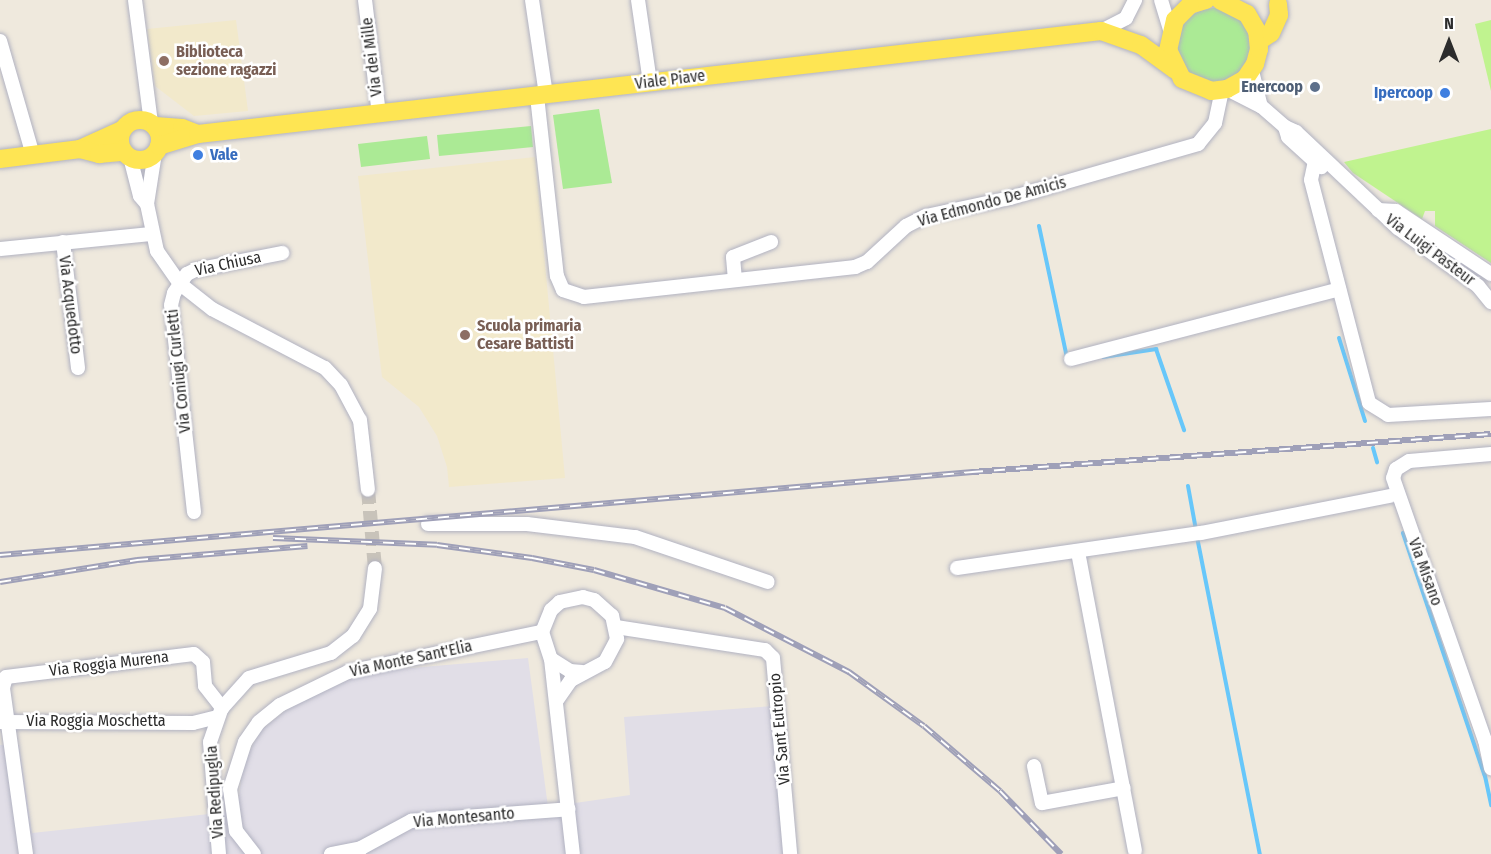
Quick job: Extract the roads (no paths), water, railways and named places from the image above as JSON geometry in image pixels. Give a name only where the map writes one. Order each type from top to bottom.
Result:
[{"type":"main road","points":[[1220,0],[1265,12],[1279,2]]},
{"type":"main road","points":[[1175,70],[1169,34],[1191,2]]},
{"type":"main road","points":[[1259,41],[1271,33],[1279,15],[1279,2]]},
{"type":"main road","points":[[1225,90],[1252,71],[1259,41],[1240,7]]},
{"type":"main road","name":"Viale Piave","points":[[80,149],[99,154],[126,154],[146,159],[157,149],[198,134],[1101,31],[1140,45],[1201,90],[1225,90]]},
{"type":"main road","name":"Viale Piave","points":[[1140,45],[1169,34]]},
{"type":"main road","name":"Viale Piave","points":[[0,159],[80,149],[122,130],[136,120],[153,125],[182,128],[198,134]]},
{"type":"main road","points":[[153,125],[157,149]]},
{"type":"main road","points":[[122,130],[120,141],[126,154]]},
{"type":"street","points":[[135,0],[153,125]]},
{"type":"street","name":"Via dei Mille","points":[[365,0],[379,114]]},
{"type":"street","points":[[531,0],[541,95]]},
{"type":"street","points":[[638,0],[650,82]]},
{"type":"street","points":[[1101,31],[1126,18],[1135,0]]},
{"type":"street","points":[[1161,0],[1169,34]]},
{"type":"street","points":[[0,41],[33,155]]},
{"type":"street","points":[[1252,71],[1261,106]]},
{"type":"street","name":"Via Edmondo De Amicis","points":[[541,95],[557,276],[563,290],[584,297],[855,267],[867,262],[906,226],[926,216],[1010,198],[1177,152],[1205,139],[1215,123],[1225,90]]},
{"type":"street","name":"Via Luigi Pasteur","points":[[1225,90],[1261,106],[1285,127],[1299,134],[1340,176],[1416,244],[1478,286],[1491,302]]},
{"type":"street","name":"Via Luigi Pasteur","points":[[1285,127],[1288,137],[1315,162],[1332,176],[1340,176]]},
{"type":"street","points":[[157,149],[147,204],[151,234],[157,251],[179,283],[212,309],[325,368],[341,385],[360,420],[368,490]]},
{"type":"street","points":[[126,154],[140,196],[147,204]]},
{"type":"street","points":[[1315,162],[1311,180],[1366,396],[1374,409],[1388,415],[1491,409]]},
{"type":"street","points":[[1378,210],[1396,211],[1491,274]]},
{"type":"street","name":"Via Acquedotto","points":[[0,249],[151,234]]},
{"type":"street","name":"Via Acquedotto","points":[[63,242],[78,368]]},
{"type":"street","points":[[735,280],[733,257],[771,242]]},
{"type":"street","name":"Via Chiusa","points":[[179,283],[195,270],[282,253]]},
{"type":"street","name":"Via Coniugi Curletti","points":[[179,283],[171,306],[194,512]]},
{"type":"street","points":[[1071,359],[1338,289]]},
{"type":"street","name":"Via Misano","points":[[1491,454],[1408,461],[1399,465],[1393,478],[1485,740],[1491,768]]},
{"type":"street","points":[[957,568],[1197,533],[1390,496]]},
{"type":"street","points":[[428,524],[527,524],[635,537],[768,582]]},
{"type":"street","points":[[1078,552],[1135,851]]},
{"type":"street","name":"Via Redipuglia","points":[[219,854],[210,742],[219,713],[249,678],[331,652],[353,636],[370,609],[375,568]]},
{"type":"street","points":[[557,700],[582,672],[605,662],[617,639],[616,627],[604,606],[583,597],[560,602],[551,610],[542,632],[550,659],[557,700],[573,854]]},
{"type":"street","name":"Via Sant Eutropio","points":[[616,627],[765,650],[773,658],[789,854]]},
{"type":"street","name":"Via Monte Sant'Elia","points":[[254,854],[236,831],[229,806],[230,789],[237,759],[259,722],[280,705],[348,672],[390,661],[542,632]]},
{"type":"street","name":"Via Roggia Murena","points":[[5,722],[3,681],[12,675],[194,654],[203,662],[205,686],[219,713]]},
{"type":"street","points":[[550,659],[570,671],[582,672]]},
{"type":"street","name":"Via Roggia Moschetta","points":[[5,722],[192,723],[219,713]]},
{"type":"street","points":[[5,722],[26,854]]},
{"type":"street","points":[[192,723],[210,742]]},
{"type":"street","points":[[1034,766],[1042,803],[1124,788]]},
{"type":"street","name":"Via Montesanto","points":[[331,854],[362,848],[411,821],[568,809]]},
{"type":"waterway","points":[[1039,226],[1067,358]]},
{"type":"waterway","points":[[1339,338],[1365,421]]},
{"type":"waterway","points":[[1103,357],[1156,349],[1184,430]]},
{"type":"waterway","points":[[1373,448],[1377,462]]},
{"type":"waterway","points":[[1188,486],[1196,530]]},
{"type":"waterway","points":[[1403,533],[1485,776],[1491,805]]},
{"type":"waterway","points":[[1197,537],[1260,854]]},
{"type":"tunnel","points":[[368,490],[375,568]]},
{"type":"railway","points":[[0,555],[972,472],[1491,434]]},
{"type":"railway","points":[[273,538],[437,545],[532,558],[594,570],[725,608],[849,672],[924,726],[1000,791],[1061,854]]},
{"type":"railway","points":[[0,582],[137,560],[307,546]]},
{"type":"place","name":"Biblioteca sezione ragazzi","points":[[164,61]]},
{"type":"place","name":"Enercoop","points":[[1315,87]]},
{"type":"place","name":"Ipercoop","points":[[1445,93]]},
{"type":"place","name":"Vale","points":[[198,155]]},
{"type":"place","name":"Scuola primaria Cesare Battisti","points":[[465,335]]}]
